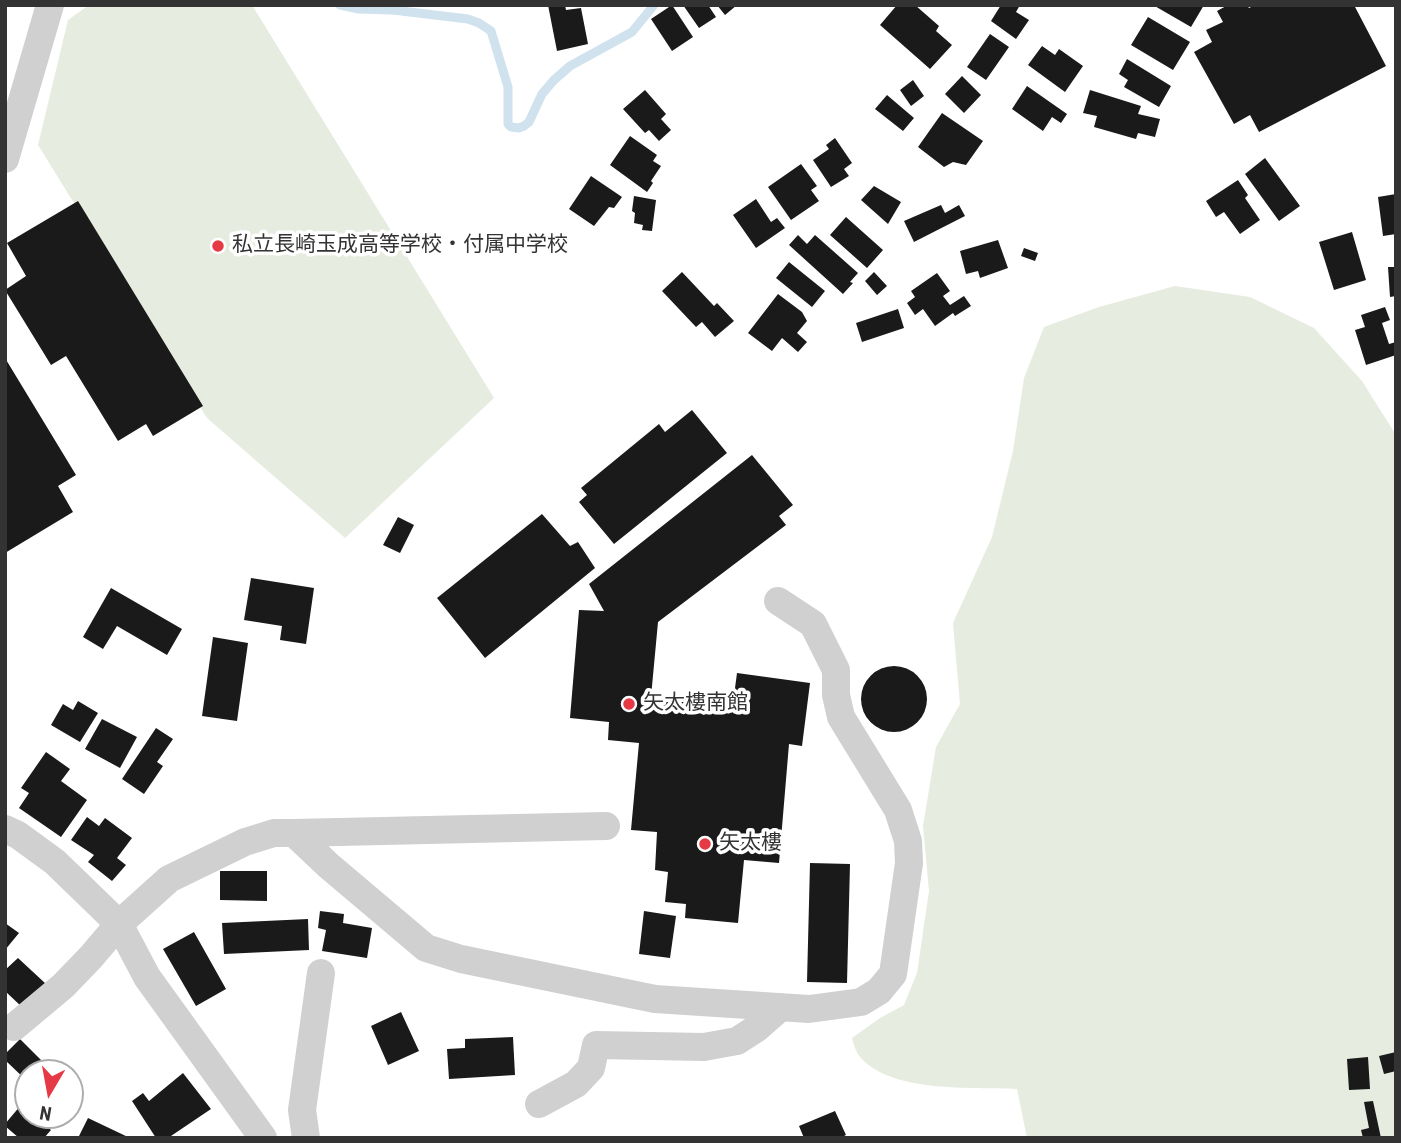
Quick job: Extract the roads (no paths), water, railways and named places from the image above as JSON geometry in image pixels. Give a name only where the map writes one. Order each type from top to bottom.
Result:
[{"type":"street","points":[[5,159],[50,5]]},
{"type":"street","points":[[294,833],[426,948],[461,959],[655,999],[809,1009],[861,1002],[879,991],[893,974],[909,863],[908,841],[898,810],[841,717],[836,695],[836,670],[813,624],[778,601]]},
{"type":"street","points":[[14,1027],[64,986],[119,924],[169,879],[245,842],[274,833],[606,826]]},
{"type":"street","points":[[5,829],[18,835],[55,862],[119,924],[147,977],[263,1138]]},
{"type":"street","points":[[306,1138],[302,1110],[321,972]]},
{"type":"street","points":[[539,1104],[576,1084],[591,1068],[597,1045],[704,1047],[737,1041],[782,1007]]},
{"type":"waterway","points":[[340,5],[468,19],[491,31],[508,87],[508,124],[519,128],[529,122],[542,94],[554,80],[570,66],[632,32],[654,5]]},
{"type":"place","name":"私立長崎玉成高等学校・付属中学校","points":[[218,246]]},
{"type":"place","name":"矢太樓南館","points":[[629,704]]},
{"type":"place","name":"矢太樓","points":[[705,844]]}]
